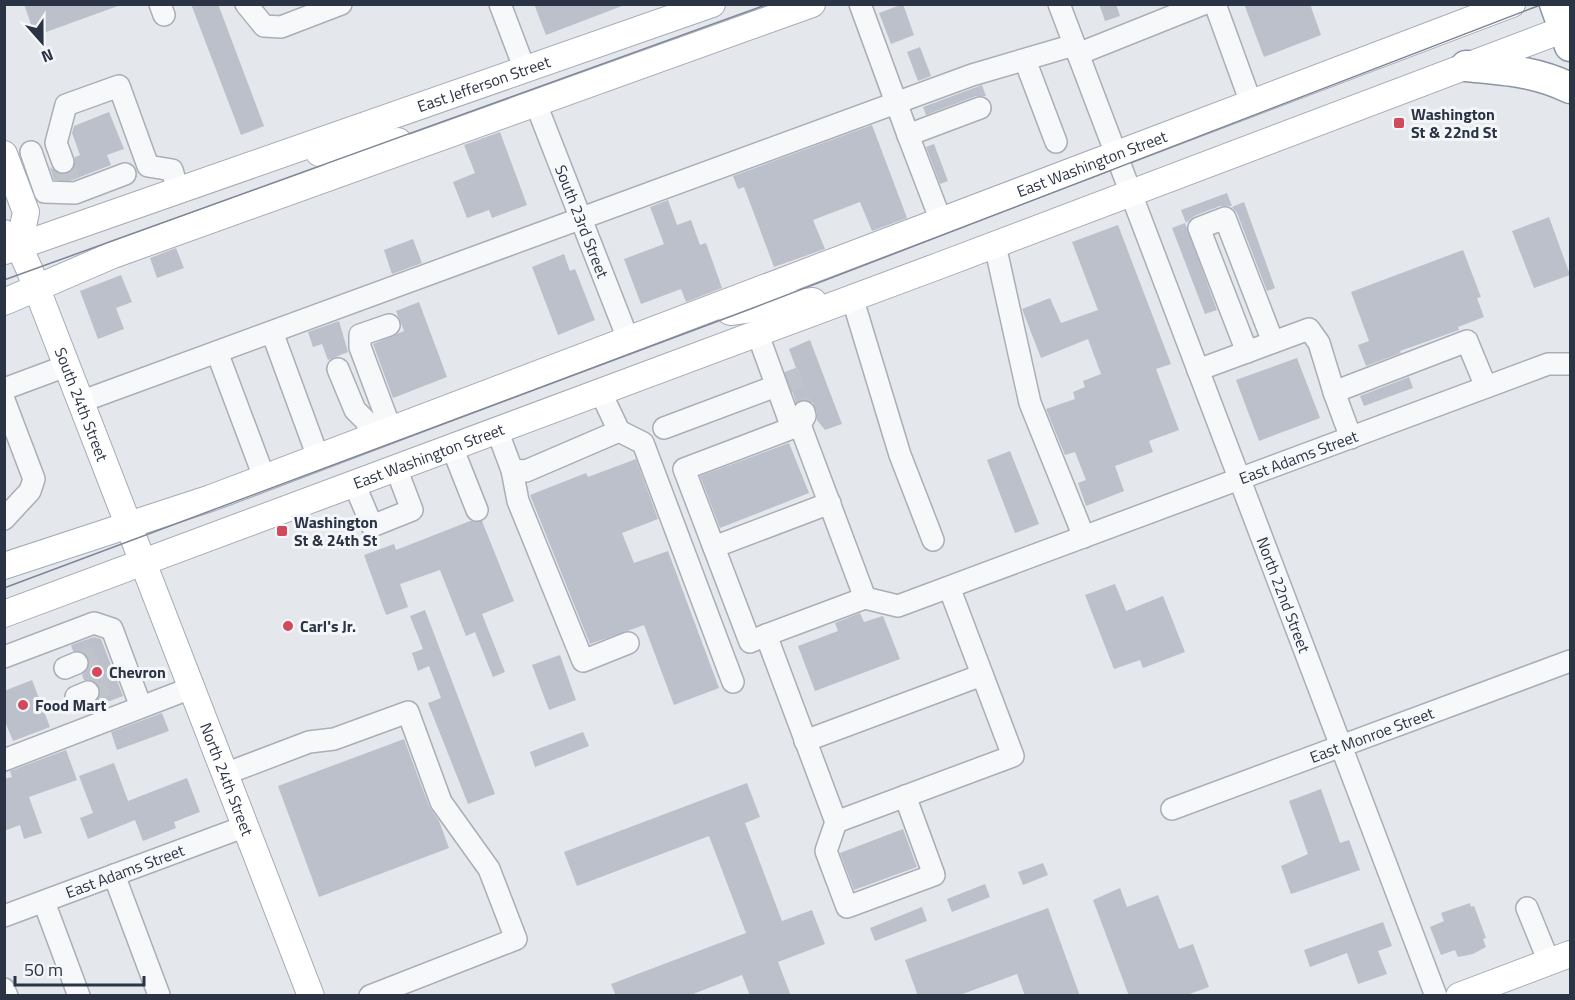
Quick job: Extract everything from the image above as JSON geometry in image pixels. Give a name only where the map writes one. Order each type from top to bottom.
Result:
[{"type":"highway","points":[[1466,66],[1546,76],[1570,88]]},
{"type":"main road","name":"East Jefferson Street","points":[[9,243],[86,222],[712,4]]},
{"type":"main road","name":"East Jefferson Street","points":[[4,302],[113,255],[812,4]]},
{"type":"main road","name":"East Washington Street","points":[[4,566],[318,457],[1512,4]]},
{"type":"main road","name":"East Washington Street","points":[[4,614],[1131,193],[1565,26]]},
{"type":"main road","name":"East Jefferson Street","points":[[255,163],[458,132]]},
{"type":"main road","points":[[9,243],[26,212],[14,156]]},
{"type":"main road","name":"South 24th Street","points":[[9,243],[37,288],[142,563]]},
{"type":"main road","name":"East Washington Street","points":[[671,323],[753,308],[852,297]]},
{"type":"main road","name":"North 24th Street","points":[[142,563],[311,996]]},
{"type":"main road","points":[[1459,996],[1496,989],[1560,958]]},
{"type":"street","points":[[246,4],[264,26],[281,27],[340,4]]},
{"type":"street","points":[[500,4],[525,70]]},
{"type":"street","points":[[860,4],[895,103],[941,221]]},
{"type":"street","name":"North 22nd Street","points":[[1059,4],[1436,996]]},
{"type":"street","points":[[80,402],[972,75],[1076,49],[1203,4]]},
{"type":"street","points":[[1215,4],[1251,103]]},
{"type":"street","points":[[1025,60],[1056,142]]},
{"type":"street","points":[[86,222],[66,170],[66,105],[119,86],[148,166]]},
{"type":"street","name":"South 23rd Street","points":[[536,104],[628,339]]},
{"type":"street","points":[[908,135],[980,108]]},
{"type":"street","points":[[14,156],[45,192],[66,170]]},
{"type":"street","points":[[14,156],[66,170],[125,174],[148,166],[172,170],[178,189]]},
{"type":"street","points":[[125,174],[136,204]]},
{"type":"street","points":[[1247,352],[1199,228],[1225,218],[1273,342]]},
{"type":"street","points":[[995,244],[1030,403],[1084,537]]},
{"type":"street","points":[[852,297],[900,455],[933,540]]},
{"type":"street","points":[[382,433],[360,347],[360,335],[389,325]]},
{"type":"street","points":[[1198,370],[1309,329],[1320,343],[1334,392],[1351,438]]},
{"type":"street","points":[[272,332],[318,457]]},
{"type":"street","points":[[757,332],[768,364],[782,379],[799,422],[830,503],[865,598],[750,642],[684,469],[799,422]]},
{"type":"street","points":[[1334,392],[1467,341],[1486,387]]},
{"type":"street","points":[[217,352],[264,477]]},
{"type":"street","name":"East Adams Street","points":[[865,598],[898,606],[1548,364],[1570,364]]},
{"type":"street","points":[[4,389],[66,366]]},
{"type":"street","points":[[338,369],[355,410],[382,433]]},
{"type":"street","points":[[664,428],[782,379]]},
{"type":"street","points":[[600,391],[619,431],[643,443],[733,682]]},
{"type":"street","points":[[4,400],[33,479],[30,490],[4,519]]},
{"type":"street","points":[[497,430],[513,470],[518,501],[583,661],[628,643]]},
{"type":"street","points":[[513,470],[526,471],[619,431]]},
{"type":"street","points":[[452,447],[477,510]]},
{"type":"street","points":[[354,483],[372,526],[412,510],[396,468]]},
{"type":"street","points":[[714,547],[830,503]]},
{"type":"street","points":[[836,822],[1013,756],[949,587]]},
{"type":"street","points":[[4,657],[94,623],[112,629],[112,650],[123,679],[141,707]]},
{"type":"street","points":[[766,636],[836,822],[826,851],[848,907],[934,875],[905,796]]},
{"type":"street","name":"East Monroe Street","points":[[1172,809],[1570,661]]},
{"type":"street","points":[[806,741],[982,675]]},
{"type":"street","points":[[4,760],[191,688]]},
{"type":"street","points":[[225,774],[309,742],[334,739],[408,712],[441,802],[489,868],[516,939],[370,996]]},
{"type":"street","name":"East Adams Street","points":[[4,916],[246,826]]},
{"type":"street","points":[[114,875],[159,995]]},
{"type":"street","points":[[44,902],[79,996]]},
{"type":"street","points":[[1527,908],[1560,958]]},
{"type":"street","points":[[4,989],[7,996]]},
{"type":"building","points":[[24,4],[117,4],[118,6],[35,36]]},
{"type":"building","points":[[191,4],[218,4],[264,126],[241,135]]},
{"type":"building","points":[[534,4],[621,4],[622,6],[546,35]]},
{"type":"building","points":[[903,4],[914,35],[891,44],[879,13]]},
{"type":"building","points":[[1099,4],[1116,4],[1120,16],[1105,21]]},
{"type":"building","points":[[1244,4],[1310,4],[1321,35],[1264,57]]},
{"type":"building","points":[[920,47],[931,76],[918,81],[907,52]]},
{"type":"building","points":[[982,85],[986,96],[976,96],[926,115],[923,107]]},
{"type":"building","points":[[109,112],[124,149],[107,155],[111,165],[72,180],[54,180],[50,167],[60,174],[68,174],[75,165],[75,157],[80,155],[72,133],[74,126]]},
{"type":"building","points":[[872,125],[907,218],[872,231],[860,202],[813,220],[825,249],[774,267],[744,187],[738,189],[733,176]]},
{"type":"building","points":[[500,132],[527,205],[492,218],[489,210],[467,218],[453,182],[475,173],[464,145]]},
{"type":"building","points":[[934,144],[948,181],[940,184],[926,147]]},
{"type":"building","points":[[1227,193],[1232,206],[1220,206],[1194,216],[1186,223],[1181,210]]},
{"type":"building","points":[[668,200],[677,225],[691,220],[700,245],[706,243],[722,288],[686,302],[681,289],[641,304],[624,259],[664,244],[650,207]]},
{"type":"building","points":[[1244,202],[1275,288],[1267,291],[1237,213],[1232,207]]},
{"type":"building","points":[[1549,217],[1570,275],[1534,288],[1512,231]]},
{"type":"building","points":[[1185,223],[1217,310],[1205,314],[1172,228]]},
{"type":"building","points":[[1118,225],[1171,364],[1156,369],[1179,430],[1149,441],[1153,452],[1115,466],[1124,491],[1086,506],[1078,483],[1086,480],[1075,452],[1065,455],[1046,409],[1075,399],[1073,392],[1085,387],[1083,381],[1101,374],[1088,339],[1041,358],[1022,309],[1050,298],[1061,323],[1098,310],[1072,242]]},
{"type":"building","points":[[413,239],[422,263],[392,274],[384,250]]},
{"type":"building","points":[[176,248],[184,268],[157,278],[150,258]]},
{"type":"building","points":[[1463,250],[1481,297],[1477,298],[1484,317],[1458,327],[1459,330],[1366,366],[1358,345],[1369,341],[1351,292]]},
{"type":"building","points":[[564,254],[570,271],[575,269],[595,320],[558,335],[532,267]]},
{"type":"building","points":[[121,275],[132,302],[116,308],[124,329],[98,339],[80,291]]},
{"type":"building","points":[[419,302],[447,377],[393,398],[373,344],[404,331],[396,311]]},
{"type":"building","points":[[339,321],[348,352],[328,360],[322,344],[313,347],[308,332]]},
{"type":"building","points":[[810,340],[842,424],[825,430],[817,420],[813,403],[807,400],[796,402],[785,372],[796,368],[789,349]]},
{"type":"building","points":[[1297,358],[1320,418],[1259,441],[1236,380]]},
{"type":"building","points":[[1409,377],[1413,388],[1364,406],[1360,396]]},
{"type":"building","points":[[789,443],[809,493],[720,528],[700,476]]},
{"type":"building","points":[[1010,451],[1039,524],[1015,533],[987,460]]},
{"type":"building","points":[[636,459],[658,519],[622,533],[634,563],[668,551],[719,688],[674,705],[644,625],[590,644],[530,495],[586,473],[588,477]]},
{"type":"building","points":[[470,521],[482,521],[514,601],[482,614],[505,672],[493,677],[475,632],[466,636],[440,570],[400,584],[408,607],[386,615],[364,555],[394,544],[396,550]]},
{"type":"building","points":[[1115,584],[1126,611],[1163,596],[1185,652],[1143,668],[1140,660],[1114,669],[1085,595]]},
{"type":"building","points":[[425,610],[495,794],[468,804],[428,703],[441,698],[429,666],[418,671],[412,653],[423,649],[410,616]]},
{"type":"building","points":[[860,613],[864,622],[883,616],[900,659],[815,691],[798,646],[838,631],[835,623]]},
{"type":"building","name":"Chevron","points":[[94,637],[101,639],[123,696],[94,707],[93,704],[100,694],[100,688],[95,682],[84,680],[82,675],[87,670],[89,659],[84,653],[73,651],[71,645]]},
{"type":"building","points":[[560,655],[576,700],[549,710],[532,665]]},
{"type":"building","name":"Food Mart","points":[[32,680],[50,727],[13,741],[4,719],[4,691]]},
{"type":"building","points":[[162,713],[169,731],[117,750],[111,732]]},
{"type":"building","points":[[583,732],[589,746],[535,767],[530,752]]},
{"type":"building","points":[[404,739],[429,806],[439,821],[449,848],[319,897],[278,786]]},
{"type":"building","points":[[66,750],[77,780],[29,797],[42,833],[24,839],[20,825],[4,831],[4,779],[12,777],[10,771]]},
{"type":"building","points":[[114,763],[128,801],[187,778],[200,812],[174,822],[176,828],[143,841],[135,820],[88,839],[80,818],[93,813],[79,776]]},
{"type":"building","points":[[747,783],[760,817],[745,823],[782,921],[812,910],[825,944],[778,962],[791,996],[750,996],[742,975],[688,996],[616,996],[611,984],[746,933],[709,836],[577,886],[564,852]]},
{"type":"building","points":[[1321,789],[1340,843],[1349,840],[1360,870],[1291,894],[1281,866],[1308,854],[1289,801]]},
{"type":"building","points":[[903,829],[917,867],[854,890],[840,853]]},
{"type":"building","points":[[1043,863],[1048,875],[1023,885],[1018,872]]},
{"type":"building","points":[[985,884],[990,897],[952,912],[947,899]]},
{"type":"building","points":[[1120,888],[1127,907],[1158,895],[1179,949],[1193,944],[1209,987],[1184,996],[1129,996],[1093,900]]},
{"type":"building","points":[[1470,903],[1471,907],[1474,906],[1486,938],[1483,939],[1486,947],[1473,954],[1458,957],[1455,950],[1441,955],[1430,927],[1444,921],[1441,913]]},
{"type":"building","points":[[922,907],[927,921],[875,941],[870,928]]},
{"type":"building","points":[[1048,908],[1080,996],[1025,996],[1017,974],[957,996],[918,996],[905,960]]},
{"type":"building","points":[[1383,922],[1392,946],[1378,951],[1387,974],[1358,984],[1347,953],[1310,967],[1304,950]]},
{"type":"tunnel","points":[[63,162],[70,181]]},
{"type":"tunnel","points":[[788,371],[804,412]]},
{"type":"tunnel","points":[[77,663],[106,652]]},
{"type":"tunnel","points":[[88,692],[117,681]]},
{"type":"tram line","points":[[4,280],[768,4]]},
{"type":"tram line","points":[[4,588],[753,308],[1543,4]]},
{"type":"place","name":"Washington St & 22nd St","points":[[1399,123]]},
{"type":"place","name":"Washington St & 24th St","points":[[282,531]]},
{"type":"place","name":"Carl's Jr.","points":[[288,626]]},
{"type":"place","name":"Chevron","points":[[97,672]]},
{"type":"place","name":"Food Mart","points":[[23,705]]}]
